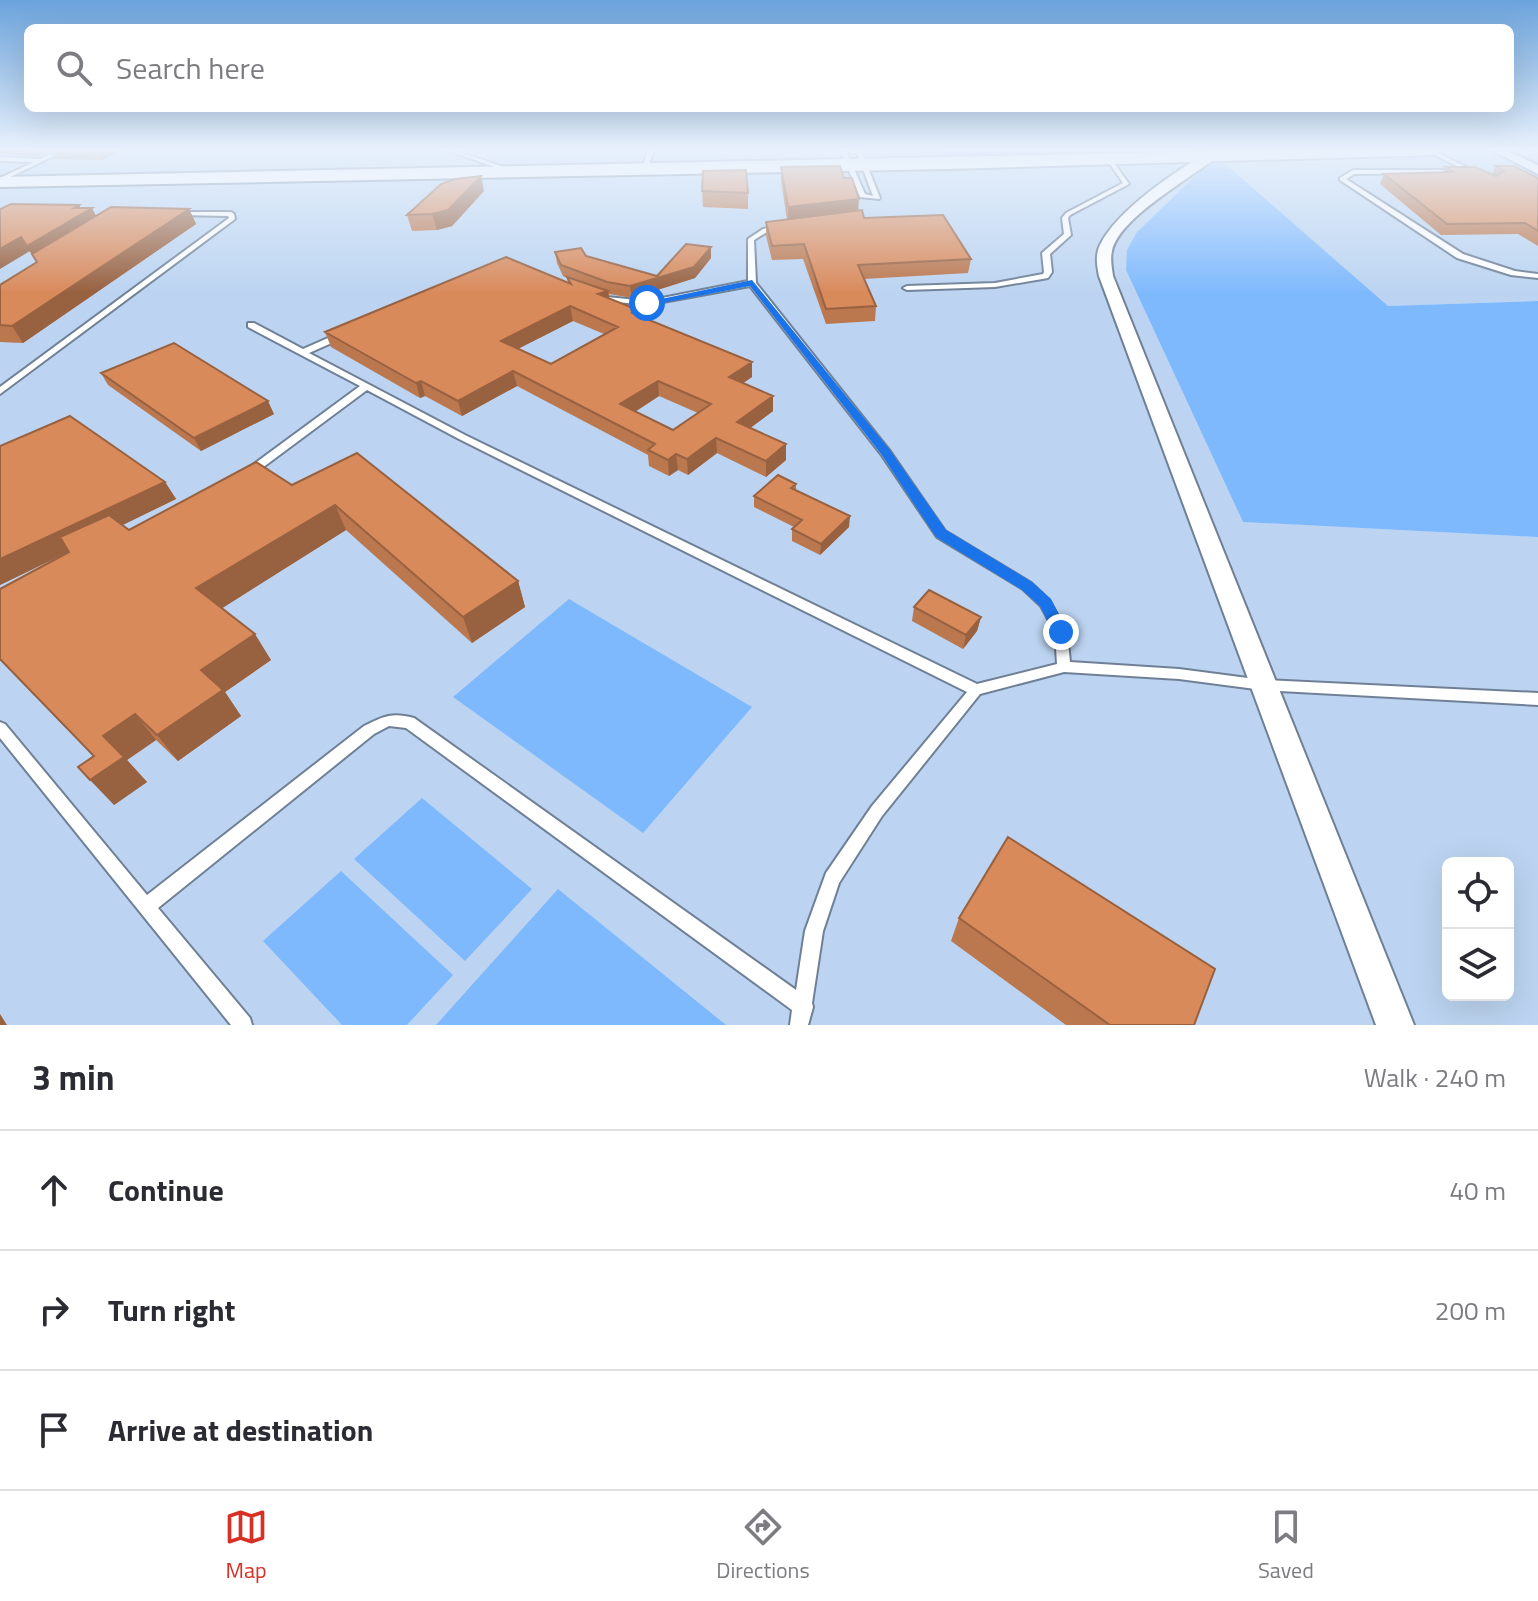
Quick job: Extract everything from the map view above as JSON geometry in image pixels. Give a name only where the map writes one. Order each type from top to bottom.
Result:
[{"type":"street","points":[[1157,198],[1122,226],[1106,246],[1104,260],[1110,291],[1395,1025]]},
{"type":"lane","points":[[907,288],[995,285],[1045,276],[1048,272],[1046,253],[1068,235],[1065,218],[1099,198]]},
{"type":"lane","points":[[1371,198],[1460,256],[1514,273],[1538,276]]},
{"type":"lane","points":[[0,391],[232,219],[231,214],[222,213],[166,213]]},
{"type":"lane","points":[[795,227],[765,230],[751,239],[752,283],[885,452],[941,534],[1027,586],[1045,603],[1061,632],[1064,667]]},
{"type":"lane","points":[[593,294],[618,302],[647,303],[752,283]]},
{"type":"lane","points":[[251,325],[365,387],[976,690]]},
{"type":"lane","points":[[301,353],[356,329]]},
{"type":"lane","points":[[242,477],[365,387]]},
{"type":"lane","points":[[146,907],[369,730],[388,720],[409,722],[802,1016],[814,931],[832,879],[877,811],[976,690],[1064,667],[1179,674],[1263,685],[1538,699]]},
{"type":"lane","points":[[0,728],[243,1025]]},
{"type":"shaded area","points":[[0,198],[1173,198],[1137,232],[1126,270],[1243,522],[1538,537],[1538,1025],[0,1025]]},
{"type":"shaded area","points":[[1173,198],[1264,198],[1388,306],[1538,301],[1538,537],[1243,522],[1126,270],[1127,250],[1137,232]]},
{"type":"shaded area","points":[[1263,198],[1538,198],[1538,301],[1388,306]]},
{"type":"shaded area","points":[[569,599],[752,707],[643,833],[453,697]]},
{"type":"shaded area","points":[[422,798],[532,889],[465,961],[354,859]]},
{"type":"shaded area","points":[[341,871],[453,975],[407,1025],[342,1025],[263,941]]},
{"type":"shaded area","points":[[558,889],[726,1025],[436,1025]]},
{"type":"building","points":[[426,198],[460,198],[448,210],[407,215]]},
{"type":"building","points":[[786,198],[859,199],[788,207]]},
{"type":"building","points":[[1414,198],[1538,198],[1538,231],[1525,223],[1447,224]]},
{"type":"building","points":[[11,204],[92,208],[27,246],[21,237],[0,249],[0,209]]},
{"type":"building","points":[[111,207],[189,209],[12,326],[0,325],[0,285],[37,262],[32,254]]},
{"type":"building","points":[[862,210],[864,218],[943,215],[971,259],[858,265],[876,306],[826,309],[804,244],[772,246],[766,222]]},
{"type":"building","points":[[686,244],[711,247],[694,267],[630,286],[607,282],[561,265],[555,252],[581,248],[586,256],[657,276]]},
{"type":"building","points":[[506,257],[571,284],[567,277],[608,291],[598,294],[638,310],[632,313],[752,362],[729,377],[773,396],[737,422],[786,444],[766,461],[716,438],[687,459],[676,454],[668,460],[648,450],[655,444],[513,371],[458,401],[421,381],[416,383],[325,332]],"holes":[[[570,306],[618,327],[551,364],[501,341]],[[658,381],[711,404],[673,430],[620,404]]]},
{"type":"building","points":[[174,343],[268,401],[194,438],[101,373]]},
{"type":"building","points":[[70,416],[165,482],[0,559],[0,446]]},
{"type":"building","points":[[357,453],[518,581],[463,617],[335,505],[196,588],[255,634],[201,670],[223,690],[157,735],[135,714],[103,736],[124,757],[90,780],[78,767],[94,756],[0,659],[0,589],[69,552],[60,537],[109,515],[129,530],[256,462],[292,485]]},
{"type":"building","points":[[778,475],[796,484],[791,488],[850,516],[821,544],[792,529],[802,520],[754,496]]},
{"type":"building","points":[[929,590],[981,617],[966,635],[914,607]]},
{"type":"building","points":[[1008,837],[1215,969],[1194,1025],[1110,1025],[959,918]]},
{"type":"route","points":[[647,303],[752,283],[784,319],[795,339],[885,452],[941,534],[1027,586],[1045,603],[1061,632]]}]
